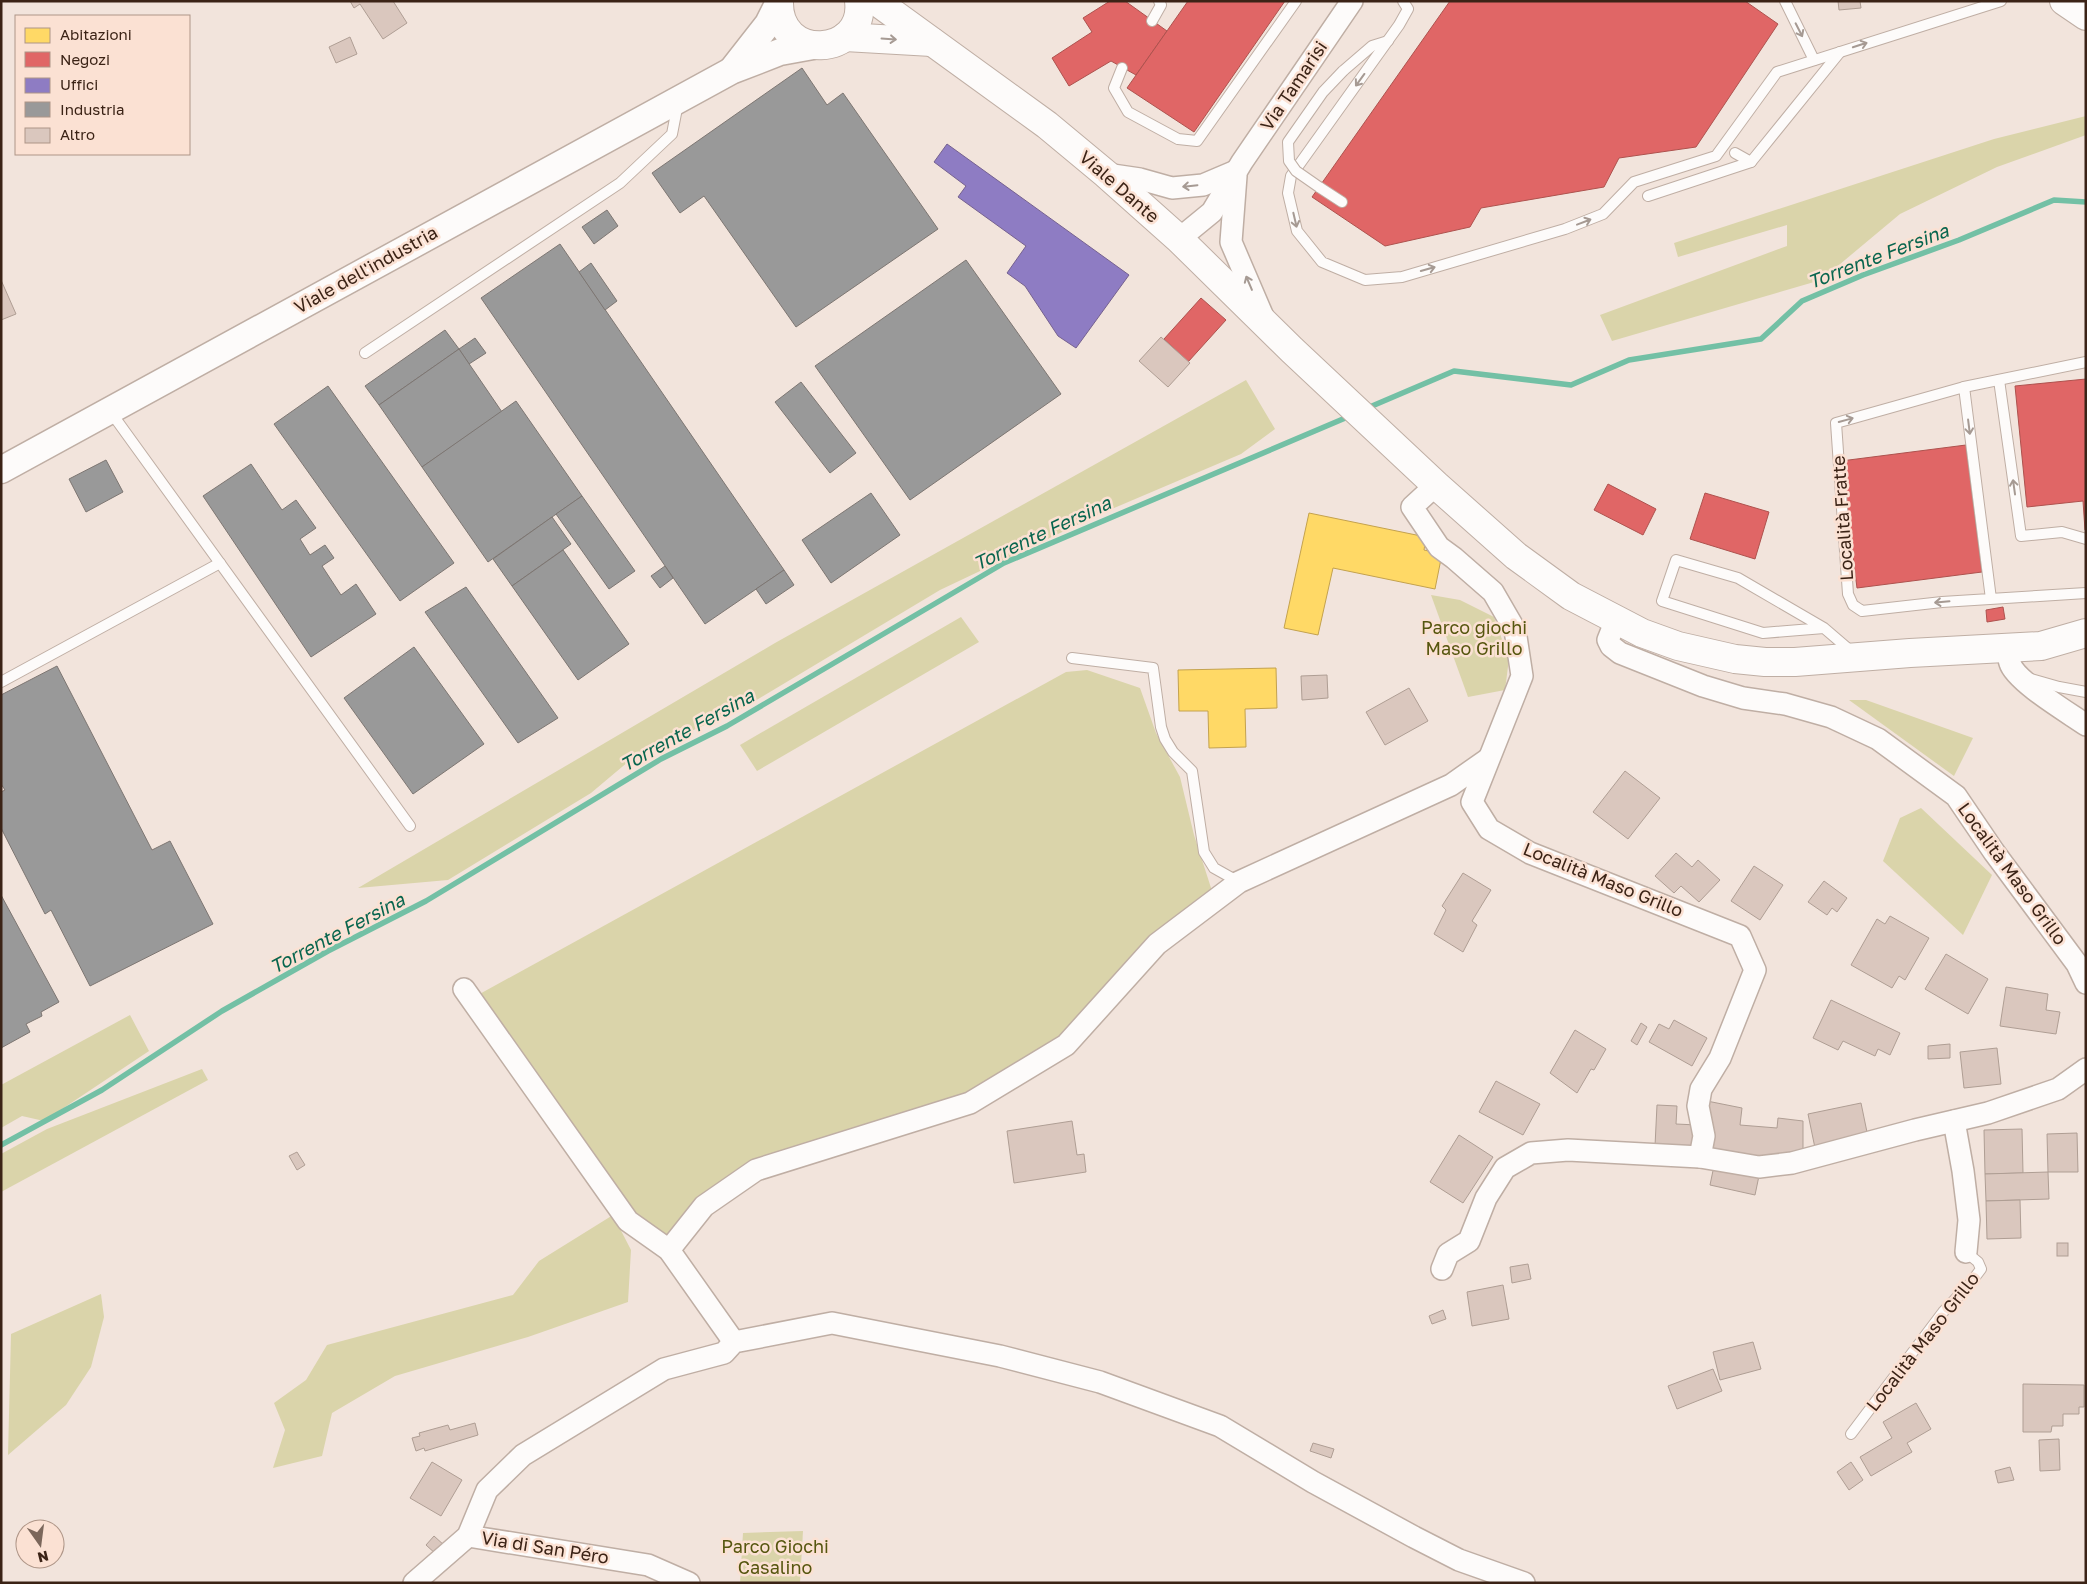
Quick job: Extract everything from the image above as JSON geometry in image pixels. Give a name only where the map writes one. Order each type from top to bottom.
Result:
[{"type":"main road","points":[[779,2],[779,15],[791,35],[801,42],[813,46],[824,46],[835,43],[845,37],[853,28],[858,18],[859,1]]},
{"type":"main road","name":"Viale Dante","points":[[876,1],[1046,125],[1106,174],[1179,239],[1268,327],[1429,479]]},
{"type":"main road","points":[[2064,1],[2086,16]]},
{"type":"main road","points":[[845,37],[932,42]]},
{"type":"main road","points":[[1429,479],[1516,556],[1571,596],[1642,633],[1678,646],[1735,658],[1795,662],[2008,647],[2041,646],[2086,652]]},
{"type":"main road","points":[[2041,646],[2086,633]]},
{"type":"street","name":"Via Tamarisi","points":[[1179,239],[1212,212],[1236,171],[1352,1]]},
{"type":"street","name":"Viale dell'industria","points":[[731,71],[768,24],[779,2]]},
{"type":"street","name":"Viale dell'industria","points":[[1,470],[731,71],[780,52],[813,46]]},
{"type":"street","points":[[1106,174],[1140,179],[1172,188],[1203,185],[1236,171],[1231,242],[1268,327]]},
{"type":"street","name":"Località Maso Grillo","points":[[1429,479],[1412,507],[1440,548],[1493,592],[1515,630],[1522,676],[1472,802],[1489,829],[1530,853],[1740,936],[1755,970],[1720,1058],[1701,1089],[1698,1106],[1704,1136],[1700,1157]]},
{"type":"street","name":"Località Maso Grillo","points":[[1616,620],[1608,640],[1611,646],[1620,653],[1703,686],[1743,698],[1785,704],[1831,717],[1878,739],[1956,796],[1994,852],[2077,964],[2086,983]]},
{"type":"street","points":[[2008,647],[2010,664],[2019,676],[2031,688],[2086,725]]},
{"type":"street","points":[[669,1250],[704,1206],[756,1170],[970,1103],[1066,1045],[1157,944],[1239,882],[1451,785],[1488,759]]},
{"type":"street","points":[[464,989],[628,1221],[669,1250],[734,1342]]},
{"type":"street","points":[[1442,1269],[1448,1254],[1468,1241],[1486,1198],[1505,1168],[1531,1153],[1568,1150],[1700,1157],[1760,1166],[1792,1163],[1915,1130],[1988,1113],[2058,1089],[2086,1069]]},
{"type":"street","points":[[1954,1121],[1969,1220],[1966,1252]]},
{"type":"street","points":[[468,1536],[487,1490],[523,1455],[664,1368],[724,1353],[734,1342],[832,1323],[1000,1356],[1100,1382],[1220,1426],[1313,1482],[1458,1560],[1524,1583]]},
{"type":"street","name":"Via di San Péro","points":[[414,1583],[468,1536],[648,1565],[689,1583]]},
{"type":"lane","points":[[1152,21],[1161,5],[1160,1]]},
{"type":"lane","points":[[1122,68],[1114,88],[1128,112],[1178,139],[1197,141],[1296,1]]},
{"type":"lane","points":[[1403,1],[1408,9],[1388,41],[1291,176],[1288,193],[1297,231],[1322,262],[1365,280],[1402,277],[1565,229],[1603,214],[1634,182],[1716,156],[1777,72],[2001,1]]},
{"type":"lane","points":[[1785,1],[1814,60]]},
{"type":"lane","points":[[1342,202],[1296,171],[1289,161],[1288,142],[1323,92],[1372,46],[1388,41]]},
{"type":"lane","points":[[1648,196],[1752,162],[1840,51]]},
{"type":"lane","points":[[364,353],[620,182],[672,134],[679,99]]},
{"type":"lane","points":[[1735,153],[1752,162]]},
{"type":"lane","name":"Località Fratte","points":[[2086,362],[1964,388],[1836,423],[1848,594],[1852,605],[1862,611],[1991,599],[2086,593]]},
{"type":"lane","points":[[1999,380],[2021,536],[2062,532],[2086,539]]},
{"type":"lane","points":[[1964,388],[1991,599]]},
{"type":"lane","points":[[110,410],[410,826]]},
{"type":"lane","points":[[1824,628],[1763,633],[1662,601],[1676,560],[1738,578],[1824,628],[1858,658]]},
{"type":"lane","points":[[1,682],[220,563]]},
{"type":"lane","points":[[1072,658],[1153,668],[1161,727],[1165,739],[1173,752],[1192,771],[1204,852],[1214,868],[1239,882]]},
{"type":"lane","points":[[2019,676],[2086,692]]},
{"type":"lane","name":"Località Maso Grillo","points":[[1850,1434],[1943,1312],[1969,1285],[1981,1269],[1978,1262],[1966,1252]]},
{"type":"green space","points":[[2086,116],[2086,135],[1997,167],[1900,214],[1821,280],[1612,341],[1600,315],[1787,246],[1787,225],[1678,257],[1674,243],[1994,139]]},
{"type":"green space","points":[[1246,380],[1275,429],[1241,454],[1100,514],[940,590],[745,707],[635,756],[591,793],[448,880],[358,888],[775,643]]},
{"type":"green space","name":"Parco giochi Maso Grillo","points":[[1431,595],[1460,600],[1494,617],[1509,659],[1505,690],[1468,697]]},
{"type":"green space","points":[[961,617],[979,642],[757,771],[740,745]]},
{"type":"green space","points":[[1087,670],[1140,688],[1156,733],[1180,777],[1194,835],[1212,891],[1063,1041],[968,1097],[786,1157],[668,1245],[630,1219],[476,996],[1066,672]]},
{"type":"green space","points":[[1849,700],[1866,700],[1973,738],[1954,776]]},
{"type":"green space","points":[[1921,808],[1992,875],[1963,935],[1883,861],[1900,818]]},
{"type":"green space","points":[[130,1015],[149,1051],[44,1121],[22,1116],[1,1128],[1,1085]]},
{"type":"green space","points":[[202,1069],[208,1080],[1,1192],[1,1154],[47,1129]]},
{"type":"green space","points":[[613,1215],[631,1250],[628,1302],[528,1337],[395,1376],[332,1413],[322,1456],[273,1468],[285,1430],[274,1403],[306,1380],[327,1345],[513,1295],[539,1261]]},
{"type":"green space","points":[[101,1294],[104,1317],[91,1367],[66,1405],[8,1455],[11,1334]]},
{"type":"green space","name":"Parco Giochi Casalino","points":[[803,1531],[800,1583],[740,1583],[743,1533]]},
{"type":"building: Abitazioni","points":[[1309,513],[1426,537],[1424,550],[1442,554],[1435,589],[1333,568],[1318,635],[1284,628]]},
{"type":"building: Abitazioni","points":[[1276,668],[1277,708],[1245,709],[1246,747],[1209,748],[1208,711],[1179,711],[1178,670]]},
{"type":"building: Negozi","points":[[1110,1],[1125,1],[1167,31],[1136,75],[1111,61],[1069,86],[1052,58],[1092,32],[1083,18]]},
{"type":"building: Negozi","points":[[1188,1],[1285,1],[1194,132],[1127,88]]},
{"type":"building: Negozi","points":[[1450,1],[1745,1],[1778,24],[1696,147],[1619,158],[1604,187],[1481,208],[1470,227],[1385,246],[1312,197]]},
{"type":"building: Negozi","points":[[1201,298],[1226,320],[1188,362],[1164,339]]},
{"type":"building: Negozi","points":[[2086,379],[2085,530],[2083,501],[2027,507],[2015,386]]},
{"type":"building: Negozi","points":[[1966,445],[1982,572],[1857,588],[1841,461]]},
{"type":"building: Negozi","points":[[1608,484],[1656,509],[1643,535],[1594,510]]},
{"type":"building: Negozi","points":[[1705,493],[1769,512],[1755,559],[1690,539]]},
{"type":"building: Negozi","points":[[2003,607],[2005,619],[1987,622],[1986,610]]},
{"type":"building: Uffici","points":[[947,144],[1129,275],[1076,348],[1058,336],[1025,286],[1007,273],[1026,246],[958,197],[966,186],[934,162]]},
{"type":"building: Industria","points":[[802,68],[827,105],[843,93],[938,229],[796,327],[704,196],[680,213],[652,173]]},
{"type":"building: Industria","points":[[607,210],[618,226],[594,244],[582,227]]},
{"type":"building: Industria","points":[[560,244],[784,570],[705,624],[481,298]]},
{"type":"building: Industria","points":[[966,260],[1061,394],[910,500],[815,366]]},
{"type":"building: Industria","points":[[591,263],[617,301],[605,310],[579,272]]},
{"type":"building: Industria","points":[[445,330],[459,349],[379,405],[365,386]]},
{"type":"building: Industria","points":[[475,338],[486,353],[469,364],[459,349]]},
{"type":"building: Industria","points":[[459,349],[502,412],[422,467],[379,405]]},
{"type":"building: Industria","points":[[801,382],[856,453],[830,473],[775,402]]},
{"type":"building: Industria","points":[[328,386],[454,563],[400,601],[274,424]]},
{"type":"building: Industria","points":[[516,401],[582,496],[488,562],[422,467]]},
{"type":"building: Industria","points":[[106,460],[123,492],[86,512],[69,479]]},
{"type":"building: Industria","points":[[251,464],[282,510],[296,500],[316,528],[300,539],[310,555],[325,545],[334,558],[322,566],[341,595],[356,584],[376,614],[311,657],[203,496]]},
{"type":"building: Industria","points":[[871,493],[900,535],[831,583],[802,540]]},
{"type":"building: Industria","points":[[582,496],[635,571],[609,589],[556,514]]},
{"type":"building: Industria","points":[[552,517],[571,544],[512,586],[493,559]]},
{"type":"building: Industria","points":[[563,550],[629,644],[578,680],[512,586]]},
{"type":"building: Industria","points":[[665,566],[673,578],[660,588],[651,576]]},
{"type":"building: Industria","points":[[784,570],[794,585],[766,604],[756,589]]},
{"type":"building: Industria","points":[[466,587],[558,718],[518,743],[425,612]]},
{"type":"building: Industria","points":[[414,647],[484,744],[413,794],[344,698]]},
{"type":"building: Industria","points":[[57,666],[152,850],[170,841],[213,924],[90,986],[51,910],[45,914],[1,828],[1,792],[5,790],[1,784],[1,695]]},
{"type":"building: Industria","points":[[1,895],[59,1002],[41,1012],[42,1016],[26,1024],[30,1032],[1,1048]]},
{"type":"building: Altro","points":[[350,1],[393,1],[407,23],[383,39],[360,4],[354,8]]},
{"type":"building: Altro","points":[[1838,1],[1860,1],[1861,8],[1839,10]]},
{"type":"building: Altro","points":[[350,37],[357,54],[336,63],[329,47]]},
{"type":"building: Altro","points":[[1,280],[16,314],[1,320]]},
{"type":"building: Altro","points":[[1161,337],[1190,363],[1168,387],[1139,361]]},
{"type":"building: Altro","points":[[1327,675],[1328,698],[1302,700],[1301,676]]},
{"type":"building: Altro","points":[[1409,688],[1428,721],[1385,745],[1366,712]]},
{"type":"building: Altro","points":[[1625,771],[1660,798],[1628,839],[1593,812]]},
{"type":"building: Altro","points":[[1676,853],[1692,867],[1698,860],[1720,880],[1699,902],[1681,886],[1674,893],[1655,876]]},
{"type":"building: Altro","points":[[1754,866],[1783,885],[1760,920],[1731,901]]},
{"type":"building: Altro","points":[[1463,873],[1491,890],[1472,921],[1477,925],[1463,952],[1434,934],[1446,910],[1442,906]]},
{"type":"building: Altro","points":[[1824,881],[1847,898],[1837,912],[1832,908],[1827,915],[1808,902]]},
{"type":"building: Altro","points":[[1890,916],[1929,938],[1905,980],[1899,976],[1892,988],[1851,965],[1877,919],[1885,924]]},
{"type":"building: Altro","points":[[1946,954],[1988,979],[1968,1014],[1925,989]]},
{"type":"building: Altro","points":[[2006,987],[2048,994],[2046,1010],[2060,1012],[2056,1034],[2000,1026]]},
{"type":"building: Altro","points":[[1831,1000],[1900,1033],[1890,1055],[1878,1049],[1875,1056],[1843,1041],[1838,1050],[1813,1038]]},
{"type":"building: Altro","points":[[1674,1020],[1707,1038],[1692,1066],[1649,1042],[1659,1024],[1669,1029]]},
{"type":"building: Altro","points":[[1641,1023],[1647,1027],[1637,1045],[1631,1041]]},
{"type":"building: Altro","points":[[1575,1030],[1606,1049],[1594,1070],[1591,1069],[1577,1093],[1550,1073]]},
{"type":"building: Altro","points":[[1950,1044],[1950,1058],[1928,1059],[1928,1046]]},
{"type":"building: Altro","points":[[1997,1048],[2001,1084],[1964,1088],[1960,1052]]},
{"type":"building: Altro","points":[[1496,1081],[1540,1104],[1523,1135],[1479,1112]]},
{"type":"building: Altro","points":[[1707,1101],[1742,1108],[1740,1125],[1777,1128],[1778,1118],[1803,1121],[1803,1151],[1734,1161],[1708,1156]]},
{"type":"building: Altro","points":[[1861,1103],[1868,1137],[1815,1148],[1808,1114]]},
{"type":"building: Altro","points":[[1657,1105],[1677,1106],[1676,1124],[1697,1125],[1696,1148],[1655,1146]]},
{"type":"building: Altro","points":[[1072,1121],[1077,1155],[1084,1154],[1086,1172],[1014,1183],[1007,1131]]},
{"type":"building: Altro","points":[[2022,1129],[2023,1173],[1985,1174],[1984,1130]]},
{"type":"building: Altro","points":[[2077,1133],[2078,1172],[2048,1172],[2047,1134]]},
{"type":"building: Altro","points":[[1459,1135],[1493,1157],[1463,1203],[1430,1182]]},
{"type":"building: Altro","points":[[297,1152],[305,1165],[297,1170],[289,1156]]},
{"type":"building: Altro","points":[[1715,1161],[1760,1171],[1755,1195],[1710,1185]]},
{"type":"building: Altro","points":[[2048,1172],[2049,1199],[1986,1201],[1985,1174]]},
{"type":"building: Altro","points":[[2020,1200],[2021,1238],[1987,1239],[1986,1201]]},
{"type":"building: Altro","points":[[2057,1243],[2068,1243],[2068,1256],[2057,1256]]},
{"type":"building: Altro","points":[[1528,1264],[1531,1279],[1512,1283],[1510,1267]]},
{"type":"building: Altro","points":[[1503,1285],[1509,1319],[1472,1326],[1467,1292]]},
{"type":"building: Altro","points":[[1443,1310],[1446,1319],[1432,1324],[1429,1316]]},
{"type":"building: Altro","points":[[1753,1342],[1761,1369],[1720,1380],[1713,1352]]},
{"type":"building: Altro","points":[[1713,1369],[1722,1391],[1677,1409],[1668,1386]]},
{"type":"building: Altro","points":[[2023,1384],[2084,1385],[2084,1407],[2079,1407],[2079,1414],[2063,1414],[2063,1426],[2052,1426],[2051,1432],[2023,1432]]},
{"type":"building: Altro","points":[[1916,1403],[1931,1429],[1907,1443],[1912,1452],[1871,1476],[1860,1457],[1892,1438],[1883,1422]]},
{"type":"building: Altro","points":[[475,1423],[478,1435],[425,1451],[424,1448],[416,1451],[412,1438],[420,1436],[419,1433],[448,1425],[450,1430]]},
{"type":"building: Altro","points":[[2059,1439],[2060,1470],[2040,1471],[2039,1440]]},
{"type":"building: Altro","points":[[1313,1443],[1334,1449],[1331,1458],[1310,1451]]},
{"type":"building: Altro","points":[[432,1462],[462,1480],[441,1516],[410,1498]]},
{"type":"building: Altro","points":[[1851,1462],[1863,1480],[1849,1490],[1837,1472]]},
{"type":"building: Altro","points":[[2010,1467],[2014,1480],[1998,1483],[1995,1471]]},
{"type":"building: Altro","points":[[434,1536],[445,1546],[437,1555],[426,1545]]},
{"type":"waterway","name":"Torrente Fersina","points":[[1365,409],[1454,371],[1571,385],[1629,360],[1761,339],[1802,301],[1863,275],[1959,240],[2054,200],[2086,202]]},
{"type":"waterway","name":"Torrente Fersina","points":[[1,1145],[102,1090],[222,1011],[328,951],[426,901],[661,759],[727,726],[1004,563],[1350,416]]}]
